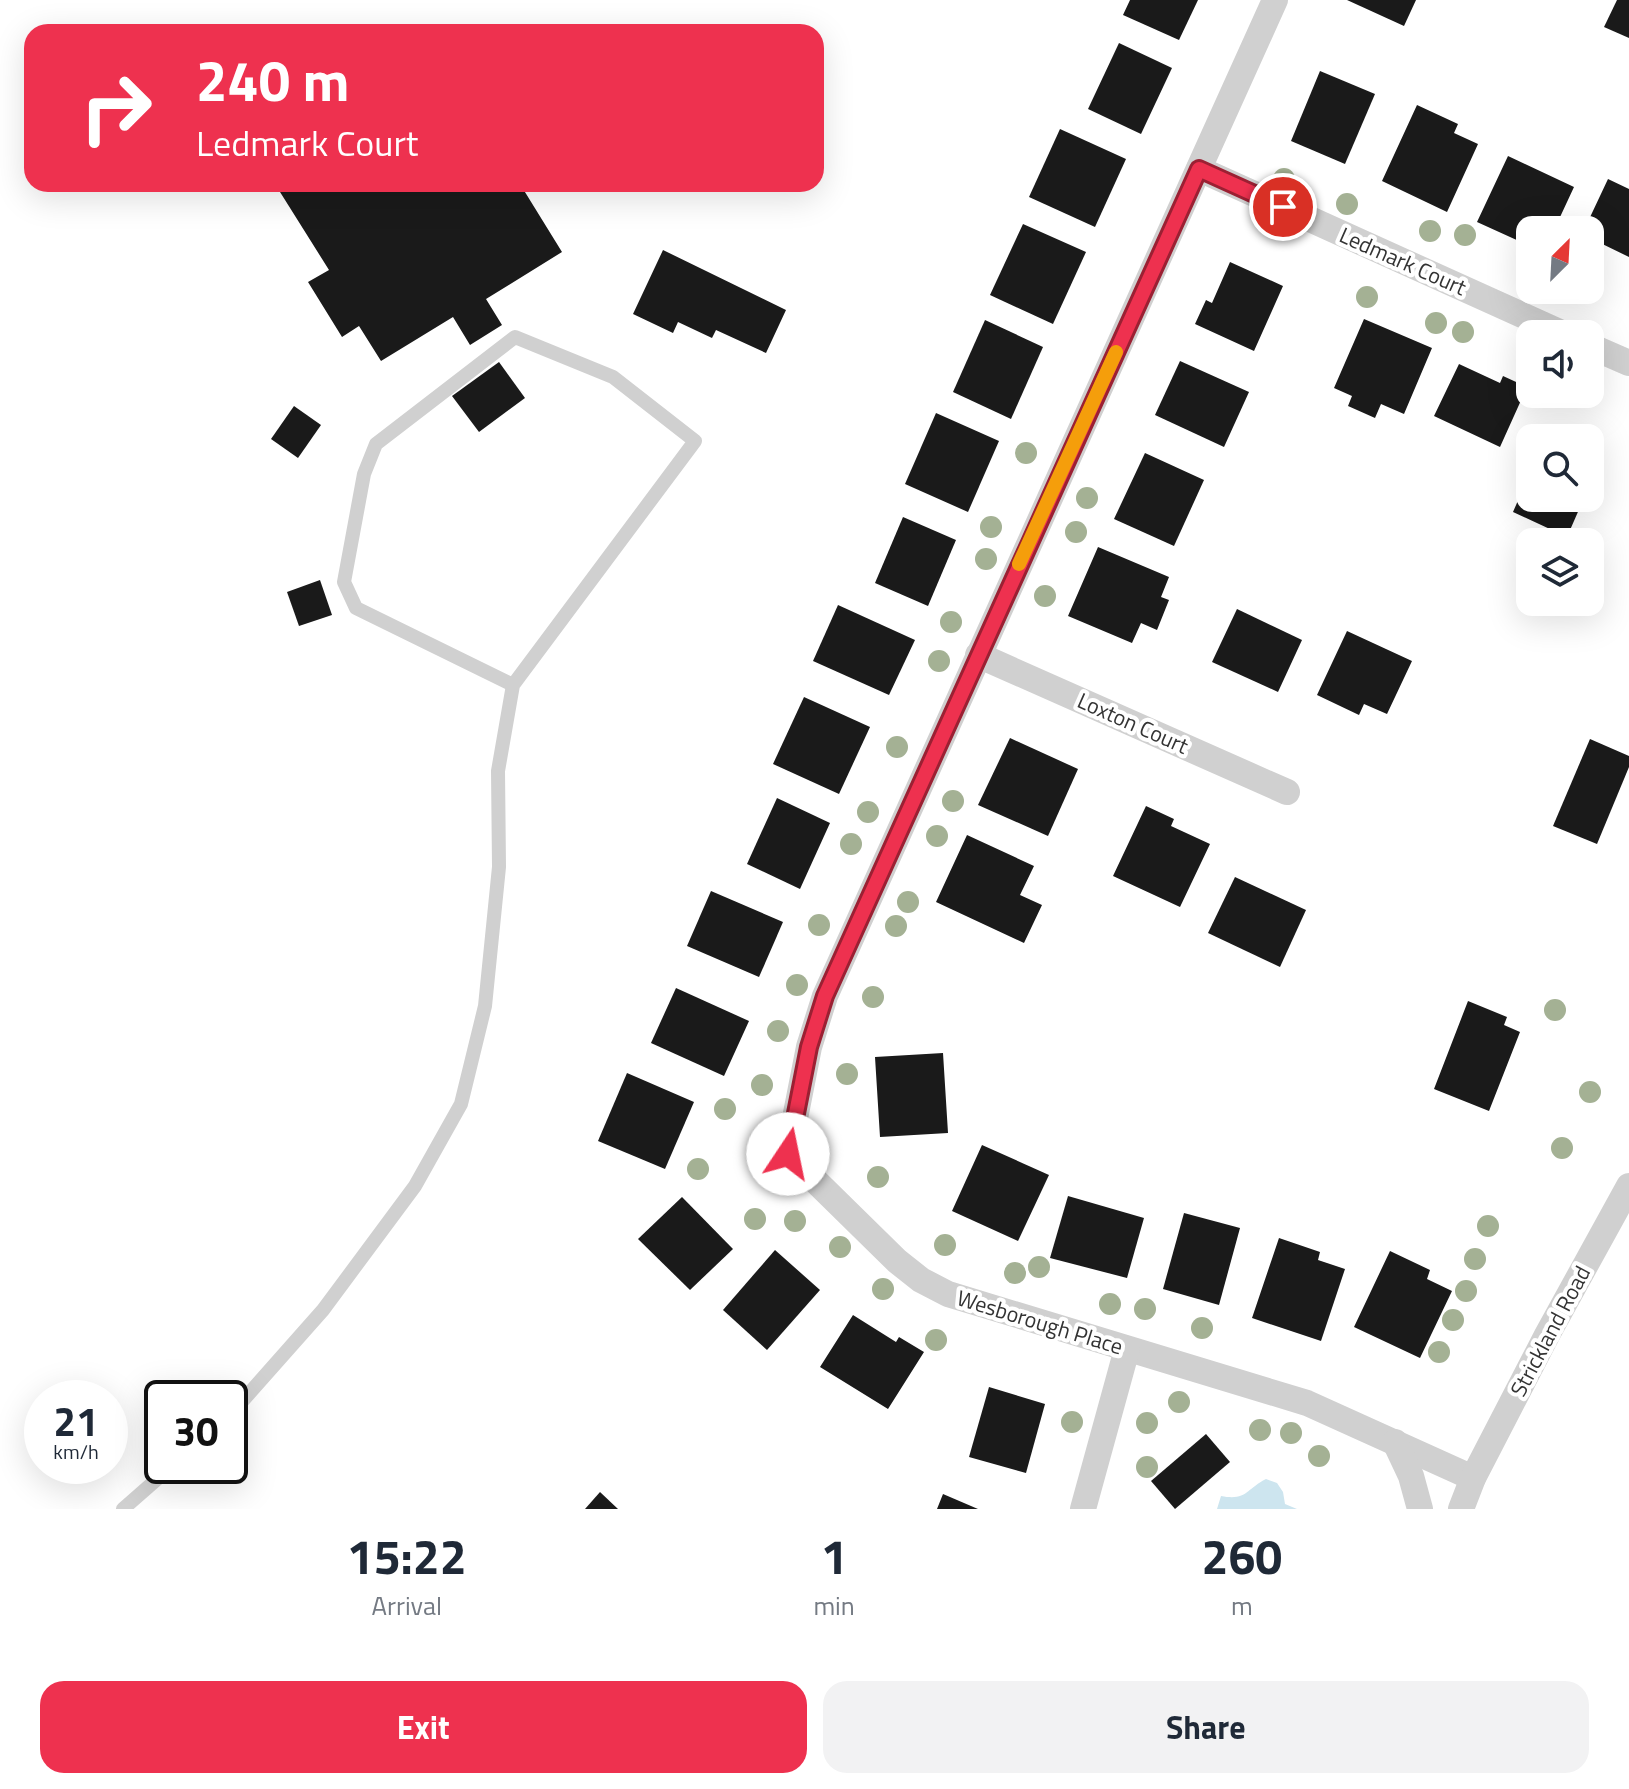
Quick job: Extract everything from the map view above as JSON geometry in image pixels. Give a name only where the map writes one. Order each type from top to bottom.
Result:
[{"type":"street","name":"Wesborough Place","points":[[1275,0],[825,996],[809,1047],[788,1154],[897,1261],[921,1280],[948,1294],[1307,1403],[1473,1478]]},
{"type":"street","name":"Ledmark Court","points":[[1199,169],[1533,320]]},
{"type":"street","points":[[1604,352],[1629,363]]},
{"type":"street","name":"Loxton Court","points":[[978,655],[1287,792]]},
{"type":"street","name":"Strickland Road","points":[[1461,1509],[1473,1478],[1547,1335],[1629,1186]]},
{"type":"street","points":[[1083,1509],[1127,1349]]},
{"type":"street","points":[[1395,1442],[1411,1476],[1420,1509]]},
{"type":"lane","points":[[248,1395],[323,1310],[415,1186],[461,1104],[485,1006],[499,867],[498,771],[513,685],[695,441],[613,377],[515,337],[376,444],[364,474],[344,582],[356,608],[513,685]]},
{"type":"lane","points":[[123,1509],[151,1484]]},
{"type":"water","points":[[1266,1479],[1277,1483],[1283,1492],[1285,1504],[1297,1509],[1217,1509],[1221,1496],[1236,1497]]},
{"type":"building","points":[[1130,0],[1198,0],[1179,40],[1123,15]]},
{"type":"building","points":[[1347,0],[1416,0],[1404,26]]},
{"type":"building","points":[[1617,0],[1629,0],[1629,38],[1604,27]]},
{"type":"building","points":[[1119,43],[1172,68],[1141,134],[1088,109]]},
{"type":"building","points":[[1320,71],[1375,94],[1345,164],[1291,141]]},
{"type":"building","points":[[1417,105],[1458,124],[1454,133],[1478,144],[1447,212],[1382,181]]},
{"type":"building","points":[[1060,129],[1126,159],[1095,227],[1029,197]]},
{"type":"building","points":[[1508,156],[1574,187],[1561,216],[1516,216],[1516,240],[1477,222]]},
{"type":"building","points":[[1608,179],[1629,189],[1629,257],[1604,245],[1604,216],[1591,216]]},
{"type":"building","points":[[280,192],[525,192],[562,252],[486,299],[502,325],[470,345],[453,317],[381,361],[359,326],[342,337],[308,282],[329,270]]},
{"type":"building","points":[[1023,224],[1086,252],[1053,324],[990,295]]},
{"type":"building","points":[[663,250],[786,310],[766,353],[716,330],[712,338],[678,322],[673,333],[633,314]]},
{"type":"building","points":[[1230,262],[1283,286],[1254,351],[1195,324],[1206,300],[1212,303]]},
{"type":"building","points":[[1364,319],[1432,348],[1404,414],[1381,404],[1375,418],[1348,406],[1352,396],[1334,388]]},
{"type":"building","points":[[985,320],[1043,347],[1011,419],[953,392]]},
{"type":"building","points":[[1180,361],[1249,392],[1224,447],[1155,415]]},
{"type":"building","points":[[499,362],[525,398],[479,432],[452,396]]},
{"type":"building","points":[[1459,364],[1500,383],[1503,376],[1516,382],[1518,408],[1500,447],[1434,416]]},
{"type":"building","points":[[294,406],[321,425],[298,458],[271,439]]},
{"type":"building","points":[[936,413],[999,441],[968,512],[905,484]]},
{"type":"building","points":[[1145,453],[1204,480],[1174,546],[1114,519]]},
{"type":"building","points":[[1516,505],[1516,512],[1578,512],[1571,528],[1548,528],[1513,512]]},
{"type":"building","points":[[903,517],[956,540],[928,606],[875,583]]},
{"type":"building","points":[[1098,547],[1169,577],[1161,597],[1169,600],[1157,630],[1141,623],[1132,643],[1068,616]]},
{"type":"building","points":[[320,580],[332,615],[299,626],[287,592]]},
{"type":"building","points":[[838,605],[915,640],[889,695],[813,661]]},
{"type":"building","points":[[1237,609],[1302,640],[1278,692],[1212,662]]},
{"type":"building","points":[[1347,631],[1412,661],[1387,714],[1364,704],[1359,715],[1317,695]]},
{"type":"building","points":[[804,697],[870,727],[839,794],[773,764]]},
{"type":"building","points":[[1010,738],[1078,769],[1048,836],[978,805]]},
{"type":"building","points":[[1590,739],[1629,756],[1629,767],[1597,844],[1553,826]]},
{"type":"building","points":[[777,798],[830,823],[800,889],[747,864]]},
{"type":"building","points":[[1146,806],[1174,819],[1171,826],[1210,844],[1180,907],[1113,876]]},
{"type":"building","points":[[967,835],[1034,866],[1020,895],[1042,905],[1024,943],[936,902]]},
{"type":"building","points":[[1235,877],[1306,910],[1280,967],[1208,933]]},
{"type":"building","points":[[711,891],[783,922],[759,977],[687,946]]},
{"type":"building","points":[[676,988],[749,1021],[724,1076],[651,1043]]},
{"type":"building","points":[[1468,1001],[1507,1017],[1504,1025],[1520,1032],[1489,1111],[1434,1089]]},
{"type":"building","points":[[943,1053],[948,1133],[880,1137],[875,1057]]},
{"type":"building","points":[[627,1073],[694,1102],[665,1169],[598,1141]]},
{"type":"building","points":[[982,1145],[1049,1175],[1018,1241],[952,1211]]},
{"type":"building","points":[[1068,1196],[1144,1218],[1127,1278],[1050,1258]]},
{"type":"building","points":[[682,1197],[733,1249],[690,1290],[638,1239]]},
{"type":"building","points":[[1184,1213],[1240,1228],[1219,1305],[1163,1289]]},
{"type":"building","points":[[1279,1238],[1320,1252],[1318,1260],[1345,1269],[1321,1341],[1252,1318]]},
{"type":"building","points":[[775,1250],[820,1290],[767,1350],[723,1310]]},
{"type":"building","points":[[1390,1251],[1430,1270],[1427,1279],[1452,1291],[1420,1358],[1354,1327]]},
{"type":"building","points":[[853,1315],[896,1342],[899,1337],[924,1352],[888,1409],[820,1367]]},
{"type":"building","points":[[989,1387],[1045,1404],[1026,1473],[969,1457]]},
{"type":"building","points":[[1206,1434],[1230,1462],[1175,1509],[1151,1481]]},
{"type":"building","points":[[600,1492],[618,1509],[585,1509]]},
{"type":"building","points":[[943,1494],[978,1509],[937,1509]]},
{"type":"slow traffic","points":[[1019,564],[1116,352]]},
{"type":"route","points":[[788,1154],[809,1047],[836,968],[1199,169],[1283,207]]}]
